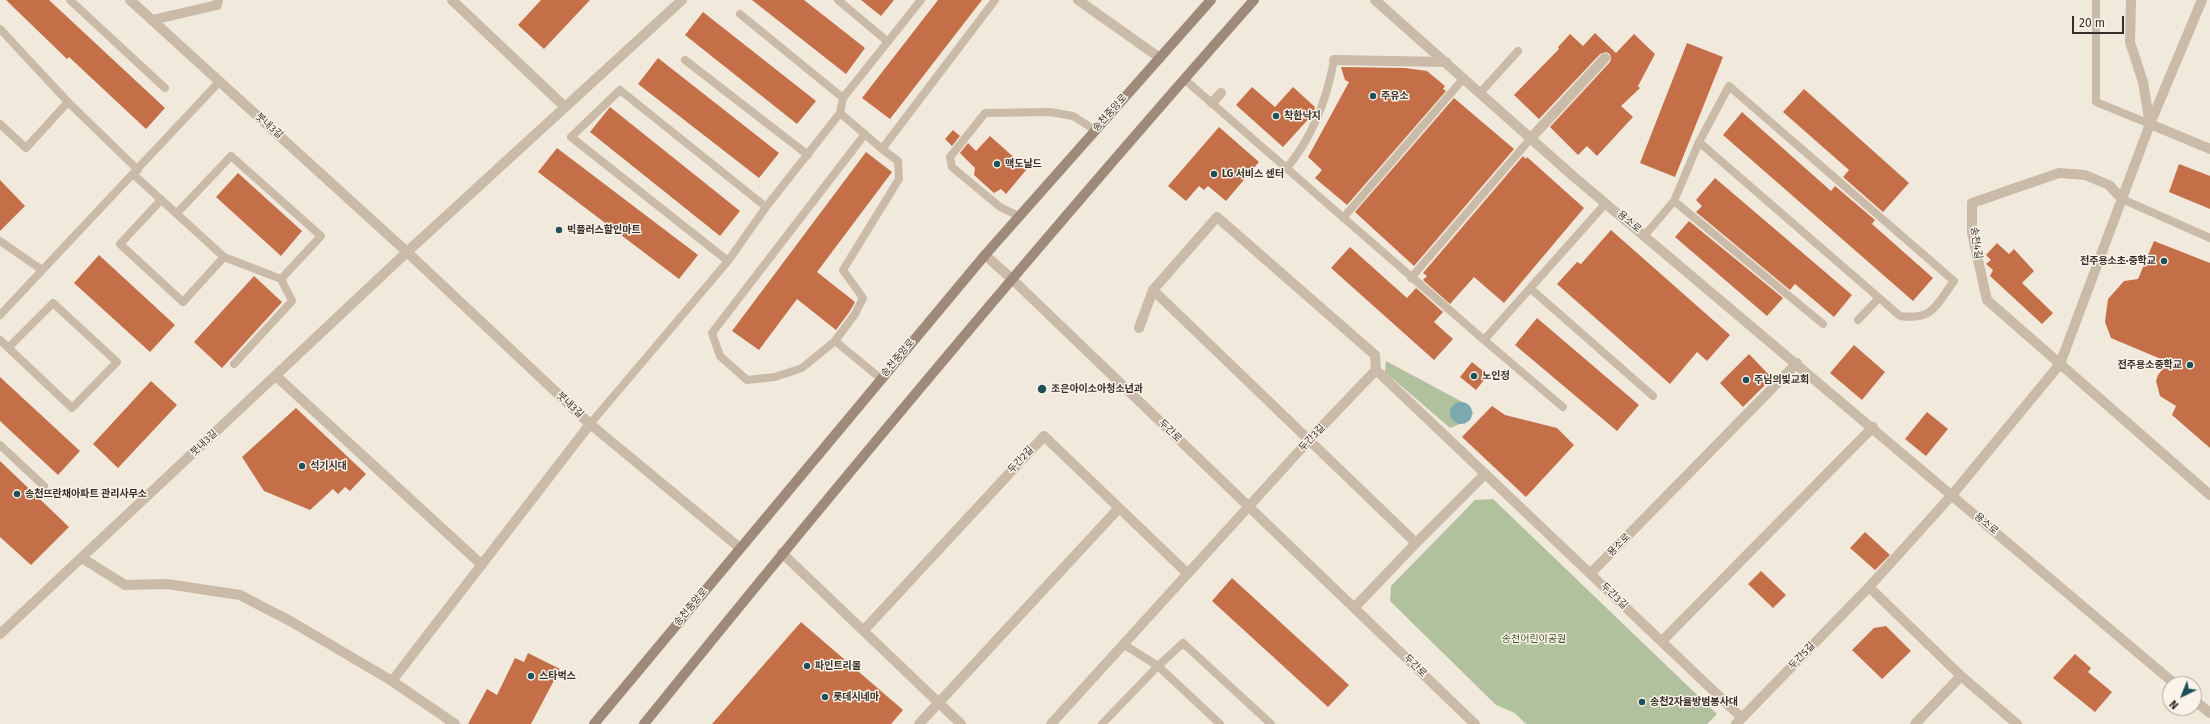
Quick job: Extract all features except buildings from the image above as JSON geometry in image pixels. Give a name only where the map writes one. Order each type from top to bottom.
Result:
[{"type":"street","name":"붓내3길","points":[[130,0],[407,252],[590,424],[740,548]]},
{"type":"street","points":[[152,20],[217,5],[218,0]]},
{"type":"street","points":[[452,0],[566,107]]},
{"type":"street","points":[[407,252],[682,0]]},
{"type":"street","points":[[1078,0],[1160,58]]},
{"type":"street","name":"송천중앙로","points":[[594,724],[880,378],[1018,216],[1211,0]]},
{"type":"street","points":[[644,724],[782,553],[1184,79],[1254,0]]},
{"type":"street","name":"용소로","points":[[1375,0],[1606,203],[1873,427],[2166,676]]},
{"type":"street","points":[[2131,0],[2130,42],[2143,82],[2150,124]]},
{"type":"street","points":[[1952,495],[2060,364],[2150,124],[2202,0]]},
{"type":"street","points":[[1531,138],[1605,58]]},
{"type":"street","points":[[1334,60],[1446,62]]},
{"type":"street","points":[[1212,103],[1221,92]]},
{"type":"street","points":[[2150,124],[2210,148]]},
{"type":"street","name":"송천4길","points":[[2060,364],[1987,300],[1972,233],[1972,203],[2059,173],[2085,175],[2108,185],[2122,199]]},
{"type":"street","points":[[1139,328],[1153,290],[1217,217],[1375,355],[1376,370]]},
{"type":"street","name":"붓내3길","points":[[0,634],[407,252]]},
{"type":"street","name":"두간로","points":[[985,255],[1355,607],[1475,724]]},
{"type":"street","points":[[1153,290],[1416,542]]},
{"type":"street","name":"용소로","points":[[1591,574],[1797,363]]},
{"type":"street","points":[[2060,364],[2210,495]]},
{"type":"street","name":"두간3길","points":[[1051,724],[1310,439],[1376,370],[1484,475],[1662,641],[1739,721]]},
{"type":"street","points":[[276,376],[482,565]]},
{"type":"street","points":[[392,681],[590,424]]},
{"type":"street","points":[[1662,641],[1873,427]]},
{"type":"street","name":"두간2길","points":[[864,630],[1044,436],[1187,573]]},
{"type":"street","points":[[1355,607],[1416,542],[1484,475]]},
{"type":"street","name":"두간5길","points":[[1739,721],[1868,587],[1952,495]]},
{"type":"street","points":[[919,724],[1119,508]]},
{"type":"street","points":[[782,553],[961,724]]},
{"type":"street","points":[[82,558],[125,585],[167,584],[240,595],[292,622],[392,681],[455,724]]},
{"type":"street","points":[[1868,587],[1961,676],[2017,724]]},
{"type":"street","points":[[1914,724],[1961,676]]},
{"type":"street","points":[[2202,706],[2210,713]]},
{"type":"lane","points":[[70,0],[165,88]]},
{"type":"lane","points":[[838,0],[887,40]]},
{"type":"lane","points":[[590,424],[728,261],[766,207],[840,113],[843,98],[887,40],[921,0]]},
{"type":"lane","points":[[882,148],[995,0]]},
{"type":"lane","points":[[2096,0],[2096,102],[2150,124]]},
{"type":"lane","points":[[740,14],[843,98]]},
{"type":"lane","points":[[2,34],[136,172],[160,200],[177,213],[224,257],[281,279],[292,302],[234,364]]},
{"type":"lane","points":[[1480,93],[1518,51]]},
{"type":"lane","points":[[685,60],[808,155]]},
{"type":"lane","points":[[1286,169],[1300,152],[1318,114],[1328,90],[1334,60]]},
{"type":"lane","points":[[1343,218],[1464,78]]},
{"type":"lane","points":[[1184,79],[1411,278],[1563,408]]},
{"type":"lane","points":[[0,315],[220,81]]},
{"type":"lane","points":[[1645,235],[1674,201],[1699,142],[1729,86],[1954,281],[1929,313],[1915,319],[1900,316],[1699,142]]},
{"type":"lane","points":[[728,261],[571,137],[620,90],[766,207]]},
{"type":"lane","points":[[0,124],[26,148],[68,102]]},
{"type":"lane","points":[[1018,216],[1000,207],[952,166],[950,157],[985,113],[1050,112],[1073,116],[1095,130]]},
{"type":"lane","points":[[840,113],[898,161],[899,179],[843,270],[863,298],[855,314],[835,341],[802,368],[775,377],[746,380],[720,356],[712,333],[865,134]]},
{"type":"lane","points":[[1411,278],[1531,138]]},
{"type":"lane","points":[[177,213],[231,156],[321,236],[281,279]]},
{"type":"lane","points":[[2122,199],[2210,238]]},
{"type":"lane","points":[[160,200],[120,244],[183,302],[224,257]]},
{"type":"lane","points":[[1674,201],[1823,324]]},
{"type":"lane","points":[[1484,340],[1606,203]]},
{"type":"lane","points":[[0,241],[42,270]]},
{"type":"lane","points":[[1531,289],[1653,396]]},
{"type":"lane","points":[[1858,320],[1879,298]]},
{"type":"lane","points":[[0,340],[72,408],[116,362],[53,303],[9,347]]},
{"type":"lane","points":[[835,341],[880,378]]},
{"type":"lane","points":[[0,445],[44,486]]},
{"type":"lane","points":[[1102,724],[1158,666],[1183,643],[1270,724]]},
{"type":"lane","points":[[1123,644],[1158,666],[1220,724]]},
{"type":"green space","points":[[1386,361],[1470,406],[1473,413],[1470,420],[1450,428],[1385,372]]},
{"type":"green space","name":"송천어린이공원","points":[[1493,499],[1717,714],[1707,724],[1526,724],[1515,713],[1496,705],[1390,601],[1391,586],[1475,500]]},
{"type":"water","points":[[1461,402],[1469,405],[1472,413],[1469,421],[1461,424],[1453,421],[1450,413],[1453,405]]},
{"type":"place","name":"주유소","points":[[1373,96]]},
{"type":"place","name":"착한낙지","points":[[1276,116]]},
{"type":"place","name":"맥도날드","points":[[997,164]]},
{"type":"place","name":"LG 서비스 센터","points":[[1214,174]]},
{"type":"place","name":"빅플러스할인마트","points":[[559,230]]},
{"type":"place","name":"전주용소초·중학교","points":[[2164,261]]},
{"type":"place","name":"전주용소중학교","points":[[2190,365]]},
{"type":"place","name":"노인정","points":[[1474,376]]},
{"type":"place","name":"주님의빛교회","points":[[1746,380]]},
{"type":"place","name":"조은아이소아청소년과","points":[[1042,389]]},
{"type":"place","name":"석기시대","points":[[302,466]]},
{"type":"place","name":"송천뜨란채아파트 관리사무소","points":[[17,494]]},
{"type":"place","name":"파인트리몰","points":[[807,666]]},
{"type":"place","name":"스타벅스","points":[[531,676]]},
{"type":"place","name":"롯데시네마","points":[[825,697]]},
{"type":"place","name":"송천2자율방범봉사대","points":[[1642,702]]}]
